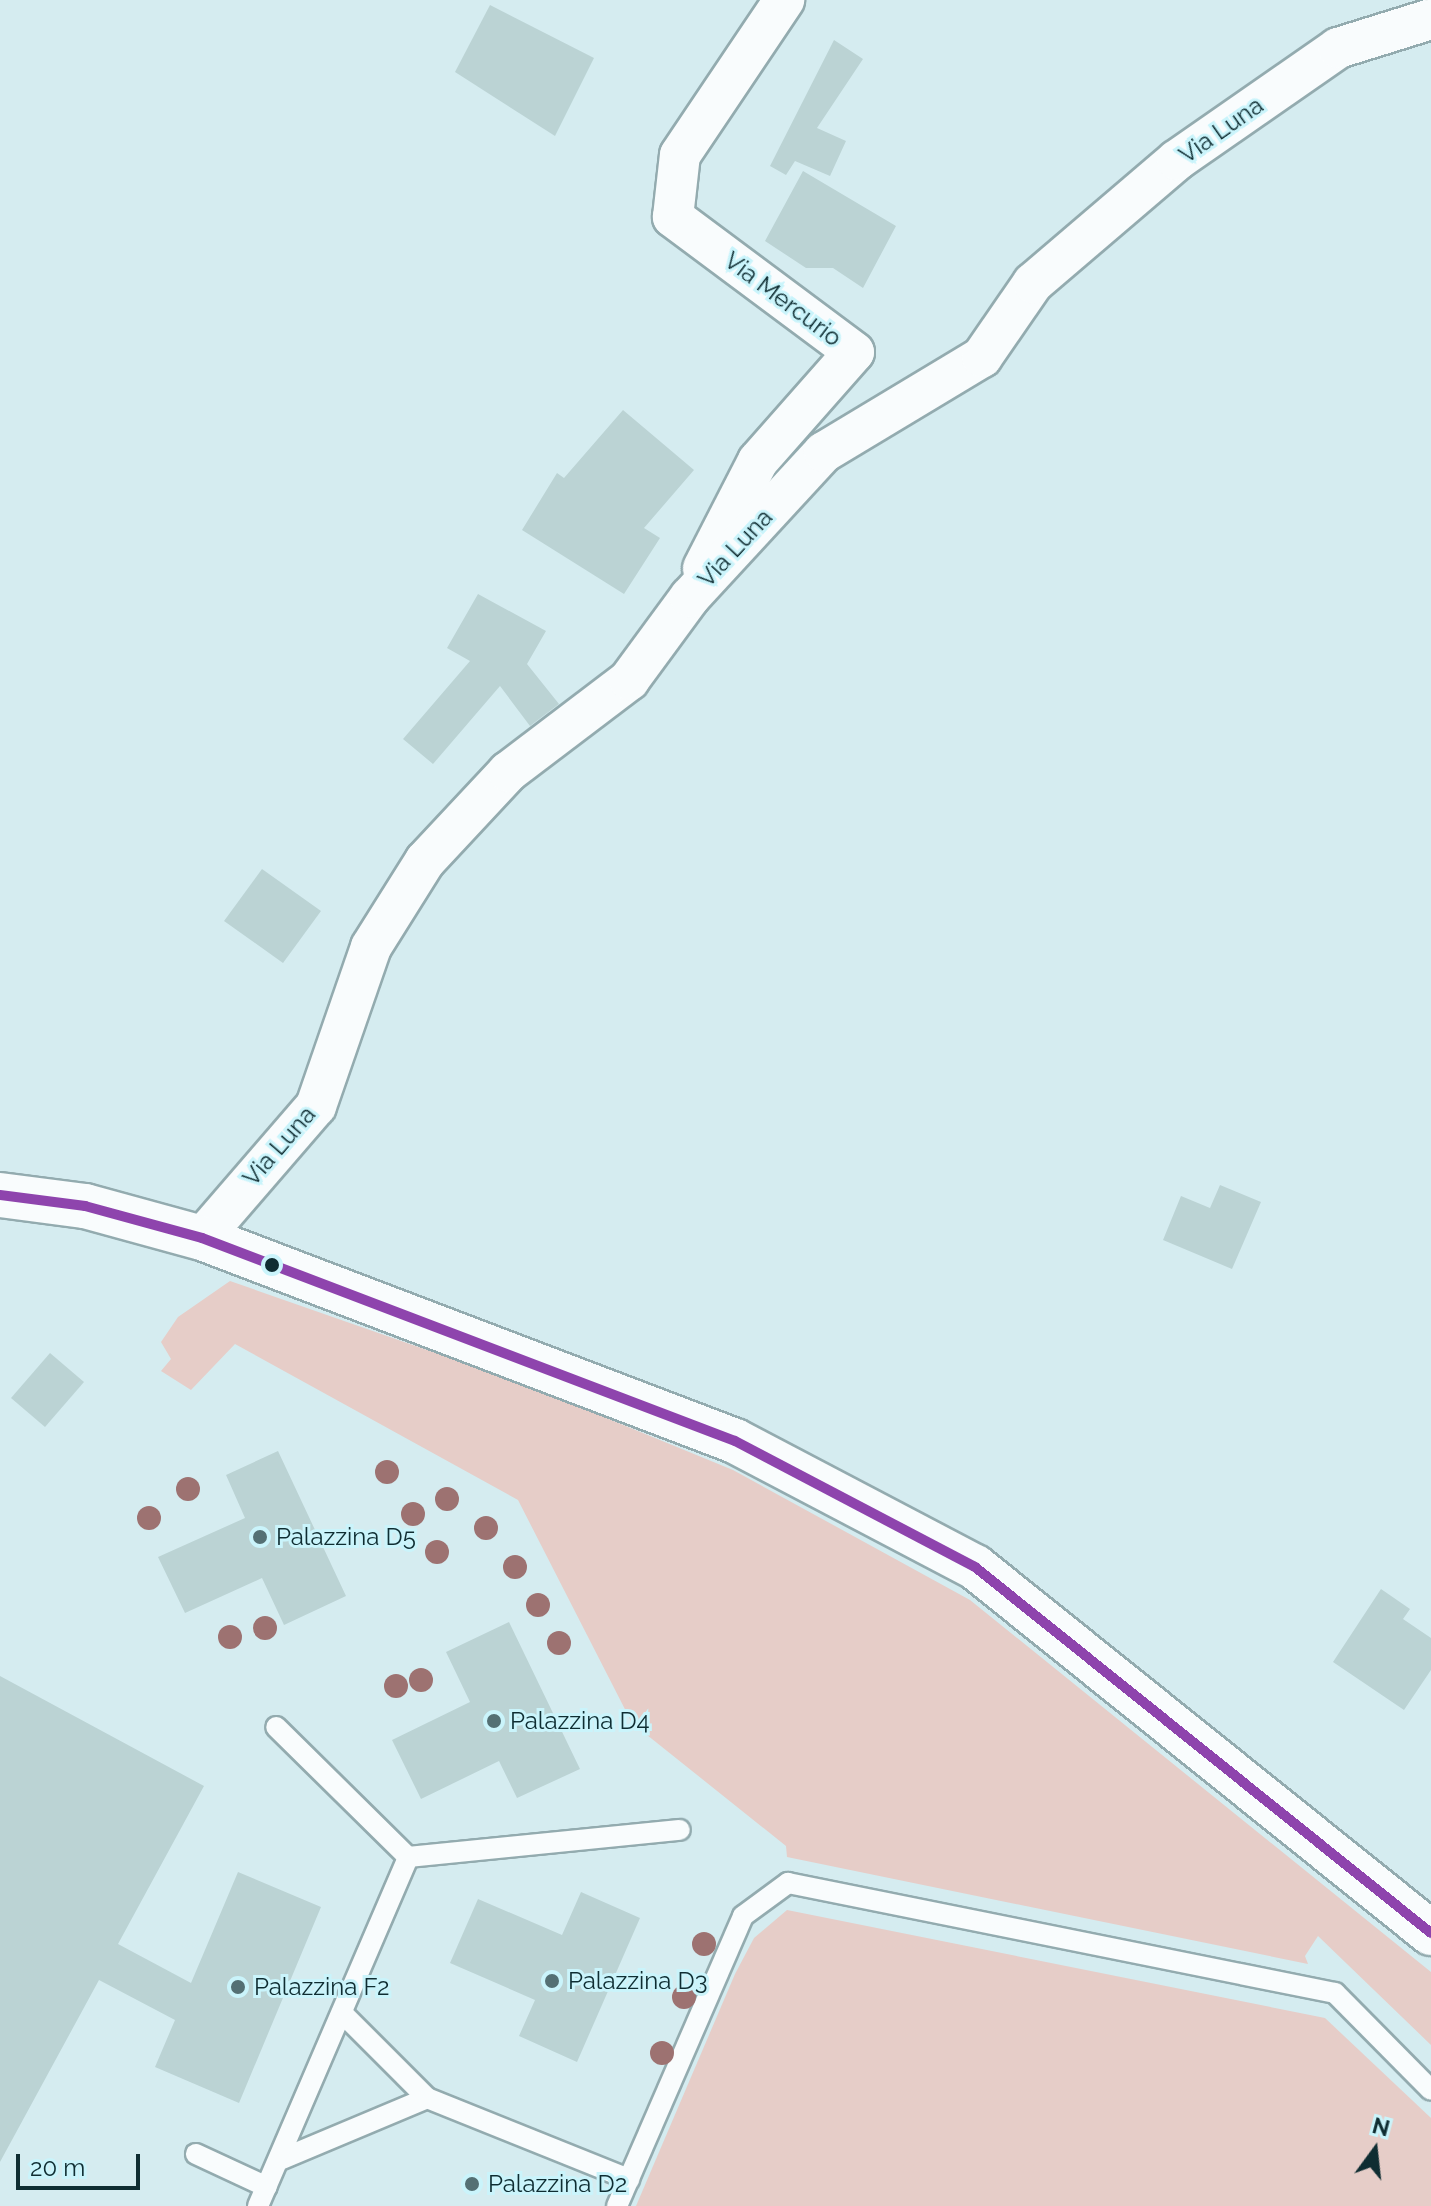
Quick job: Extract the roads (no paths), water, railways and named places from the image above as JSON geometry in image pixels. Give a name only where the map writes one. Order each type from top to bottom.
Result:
[{"type":"main road","points":[[0,1195],[85,1206],[202,1238],[735,1441],[975,1567],[1431,1933]]},
{"type":"street","name":"Via Mercurio","points":[[690,597],[726,512],[758,461],[854,352],[673,217],[680,155],[784,0]]},
{"type":"street","name":"Via Luna","points":[[202,1238],[316,1106],[371,947],[425,861],[498,782],[629,680],[690,597],[824,452],[982,357],[1033,283],[1177,160],[1338,48],[1431,19]]},
{"type":"lane","points":[[276,1727],[408,1857]]},
{"type":"lane","points":[[408,1857],[680,1830]]},
{"type":"lane","points":[[196,2154],[262,2196],[282,2159],[408,1857]]},
{"type":"lane","points":[[617,2206],[743,1916],[788,1883],[1335,1993],[1431,2090]]},
{"type":"lane","points":[[342,2013],[427,2098],[629,2179]]},
{"type":"lane","points":[[282,2159],[427,2098]]},
{"type":"place","name":"Palazzina D5","points":[[260,1537]]},
{"type":"place","name":"Palazzina D4","points":[[494,1721]]},
{"type":"place","name":"Palazzina D3","points":[[552,1981]]},
{"type":"place","name":"Palazzina F2","points":[[238,1987]]},
{"type":"place","name":"Palazzina D2","points":[[472,2184]]}]
